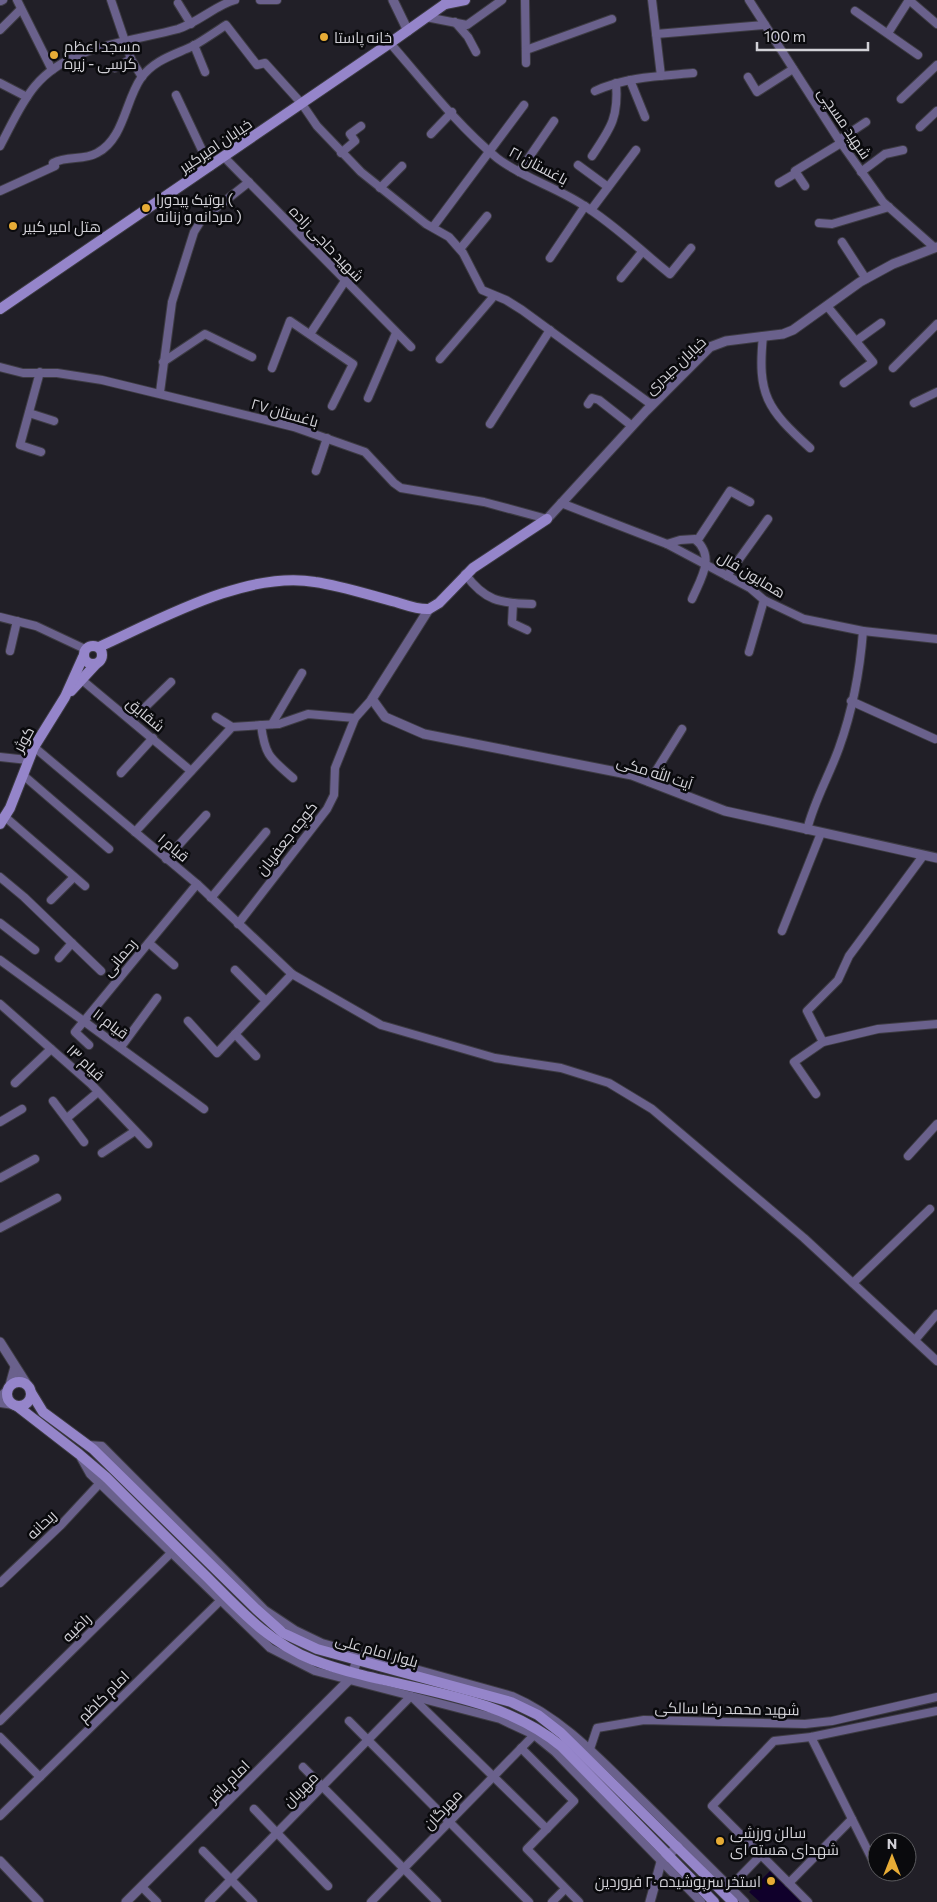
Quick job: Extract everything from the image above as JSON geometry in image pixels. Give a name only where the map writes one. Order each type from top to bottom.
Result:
[{"type":"main road","points":[[446,2],[465,0]]},
{"type":"main road","name":"خیابان امیرکبیر","points":[[0,309],[302,104],[408,31],[446,2]]},
{"type":"main road","points":[[65,697],[84,653],[94,645],[99,647],[217,595],[288,580],[326,584],[429,609],[439,603],[465,574],[547,519]]},
{"type":"main road","points":[[65,697],[128,634]]},
{"type":"main road","points":[[99,647],[102,653],[99,662]]},
{"type":"main road","points":[[84,653],[86,662],[99,662]]},
{"type":"main road","name":"کوثر","points":[[2,820],[24,775],[34,748],[65,697]]},
{"type":"main road","points":[[18,1381],[26,1383],[32,1394],[30,1401],[24,1406],[16,1406],[7,1395],[9,1387],[18,1381]]},
{"type":"main road","name":"بلوار امام علی","points":[[32,1394],[43,1412],[88,1445],[233,1581],[284,1633],[354,1670],[488,1707],[517,1717],[542,1730],[562,1746],[665,1858],[714,1902]]},
{"type":"main road","name":"بلوار امام علی","points":[[16,1406],[79,1454],[222,1598],[278,1642],[312,1660],[510,1702],[538,1715],[562,1733],[678,1846],[727,1890],[733,1902]]},
{"type":"main road","points":[[79,1454],[88,1445]]},
{"type":"street","points":[[17,0],[52,70]]},
{"type":"street","points":[[112,0],[130,59],[142,77]]},
{"type":"street","points":[[0,146],[27,97],[52,70],[89,52],[125,40],[191,24],[236,0]]},
{"type":"street","points":[[260,0],[277,0]]},
{"type":"street","points":[[393,0],[408,31]]},
{"type":"street","points":[[426,17],[467,25],[502,0]]},
{"type":"street","points":[[525,0],[526,63]]},
{"type":"street","points":[[652,0],[661,76]]},
{"type":"street","name":"شهید مسچی","points":[[749,0],[840,142],[888,208],[936,248]]},
{"type":"street","points":[[888,33],[909,0],[937,24]]},
{"type":"street","points":[[178,3],[191,24]]},
{"type":"street","points":[[0,30],[21,9]]},
{"type":"street","points":[[855,11],[918,55]]},
{"type":"street","points":[[210,14],[219,30]]},
{"type":"street","points":[[526,50],[612,19]]},
{"type":"street","points":[[455,22],[468,37],[476,52]]},
{"type":"street","points":[[0,191],[55,166],[52,164],[60,159],[96,154],[115,136],[133,93],[142,77],[162,59],[194,45],[226,25],[257,65],[265,62],[341,153],[380,188],[449,237],[460,249],[482,290],[514,305],[652,405]]},
{"type":"street","points":[[656,34],[765,25]]},
{"type":"street","name":"باغستان ۲۱","points":[[390,43],[491,152],[519,172],[556,188],[588,208],[670,274],[691,248]]},
{"type":"street","points":[[194,45],[205,72]]},
{"type":"street","points":[[115,68],[130,59]]},
{"type":"street","points":[[901,99],[937,65]]},
{"type":"street","points":[[748,77],[757,92],[794,69]]},
{"type":"street","points":[[595,91],[630,80],[693,73]]},
{"type":"street","points":[[630,80],[644,117]]},
{"type":"street","points":[[0,83],[27,97]]},
{"type":"street","points":[[592,156],[612,125],[617,110],[616,83]]},
{"type":"street","points":[[176,95],[210,167]]},
{"type":"street","points":[[433,226],[491,152],[524,105]]},
{"type":"street","points":[[920,128],[937,111]]},
{"type":"street","points":[[431,134],[452,112]]},
{"type":"street","points":[[519,172],[554,121]]},
{"type":"street","points":[[779,184],[866,122]]},
{"type":"street","points":[[341,153],[355,141],[350,134],[361,126]]},
{"type":"street","points":[[550,258],[636,150]]},
{"type":"street","points":[[861,172],[885,154],[902,150]]},
{"type":"street","name":"شهید حاجی زاده","points":[[224,157],[411,348]]},
{"type":"street","points":[[578,165],[608,187]]},
{"type":"street","points":[[380,188],[402,166]]},
{"type":"street","points":[[796,173],[805,186]]},
{"type":"street","points":[[160,392],[176,284],[194,232],[202,219],[249,182]]},
{"type":"street","points":[[818,223],[832,224],[888,208]]},
{"type":"street","points":[[460,249],[487,216]]},
{"type":"street","points":[[842,242],[866,279]]},
{"type":"street","name":"خیابان حیدری","points":[[547,519],[652,405],[710,348],[726,340],[794,330],[866,279],[893,264],[936,248]]},
{"type":"street","points":[[621,278],[642,252]]},
{"type":"street","points":[[310,334],[345,281]]},
{"type":"street","points":[[440,359],[494,296]]},
{"type":"street","points":[[827,306],[873,362],[844,383]]},
{"type":"street","points":[[272,368],[290,321],[352,364],[332,406]]},
{"type":"street","points":[[856,341],[881,323]]},
{"type":"street","points":[[893,368],[937,324]]},
{"type":"street","points":[[490,424],[550,330]]},
{"type":"street","points":[[368,398],[396,333]]},
{"type":"street","points":[[163,362],[205,334],[252,357]]},
{"type":"street","points":[[763,336],[760,365],[766,399],[779,418],[810,448]]},
{"type":"street","name":"باغستان ۲۷","points":[[0,367],[23,373],[72,374],[160,392],[294,427],[365,452],[401,488],[491,504],[547,519]]},
{"type":"street","points":[[40,372],[20,445],[40,452]]},
{"type":"street","points":[[914,403],[937,392]]},
{"type":"street","points":[[588,404],[592,398],[599,400],[632,426]]},
{"type":"street","points":[[29,413],[54,421]]},
{"type":"street","points":[[316,471],[327,438]]},
{"type":"street","points":[[697,541],[730,491],[750,502]]},
{"type":"street","name":"همایون فال","points":[[562,503],[667,544],[707,563],[750,588],[764,600],[804,619],[863,631],[937,639]]},
{"type":"street","points":[[727,576],[768,519]]},
{"type":"street","points":[[667,544],[689,538],[697,541],[705,550],[707,563],[692,599]]},
{"type":"street","points":[[465,574],[477,590],[496,600],[532,604]]},
{"type":"street","points":[[749,652],[764,600]]},
{"type":"street","points":[[513,603],[512,623],[527,630]]},
{"type":"street","name":"کوچه جعفریان","points":[[238,924],[327,809],[334,795],[335,768],[355,718],[372,699],[429,609]]},
{"type":"street","points":[[0,617],[36,626],[84,653]]},
{"type":"street","points":[[10,651],[16,621]]},
{"type":"street","points":[[807,830],[813,806],[839,749],[851,701],[863,631]]},
{"type":"street","points":[[272,724],[302,673]]},
{"type":"street","name":"شقایق","points":[[82,680],[191,771]]},
{"type":"street","points":[[132,720],[170,682]]},
{"type":"street","name":"آیت الله مکی","points":[[372,699],[385,717],[424,734],[632,775],[725,811],[937,858]]},
{"type":"street","points":[[851,701],[935,739]]},
{"type":"street","points":[[216,717],[232,727],[272,724],[308,714],[355,718]]},
{"type":"street","points":[[261,725],[263,745],[268,756],[293,778]]},
{"type":"street","points":[[135,832],[232,727]]},
{"type":"street","points":[[649,782],[682,729]]},
{"type":"street","points":[[121,773],[153,738]]},
{"type":"street","name":"قیام ۱","points":[[34,748],[197,884],[292,974],[381,1025],[477,1054],[561,1068],[609,1083],[652,1109],[804,1238],[937,1361]]},
{"type":"street","points":[[0,757],[28,760]]},
{"type":"street","points":[[24,775],[109,849]]},
{"type":"street","points":[[166,858],[206,815]]},
{"type":"street","points":[[2,820],[85,886]]},
{"type":"street","points":[[211,898],[266,832]]},
{"type":"street","points":[[782,931],[821,833]]},
{"type":"street","points":[[823,1042],[807,1011],[838,980],[850,956],[923,856]]},
{"type":"street","points":[[52,900],[74,876]]},
{"type":"street","points":[[0,877],[24,897],[101,971]]},
{"type":"street","name":"رحمانی","points":[[84,1020],[197,884]]},
{"type":"street","points":[[0,923],[35,950]]},
{"type":"street","points":[[59,958],[72,943]]},
{"type":"street","points":[[149,943],[174,965]]},
{"type":"street","name":"قیام ۱۱","points":[[0,960],[204,1109]]},
{"type":"street","points":[[235,970],[266,1001]]},
{"type":"street","points":[[188,1021],[217,1053],[292,974]]},
{"type":"street","points":[[121,1048],[157,998]]},
{"type":"street","name":"قیام ۱۳","points":[[0,1004],[98,1092],[148,1144]]},
{"type":"street","points":[[84,1020],[75,1032],[89,1045]]},
{"type":"street","points":[[816,1094],[794,1062],[823,1042],[878,1029],[937,1024]]},
{"type":"street","points":[[235,1034],[256,1056]]},
{"type":"street","points":[[15,1083],[51,1049]]},
{"type":"street","points":[[67,1118],[98,1092]]},
{"type":"street","points":[[53,1101],[84,1142]]},
{"type":"street","points":[[0,1122],[22,1109]]},
{"type":"street","points":[[908,1156],[937,1124]]},
{"type":"street","points":[[102,1153],[135,1131]]},
{"type":"street","points":[[0,1178],[35,1159]]},
{"type":"street","points":[[0,1228],[57,1198]]},
{"type":"street","points":[[853,1283],[930,1209]]},
{"type":"street","points":[[915,1340],[937,1314]]},
{"type":"street","points":[[0,1342],[26,1383]]},
{"type":"street","points":[[0,1397],[9,1387],[15,1367]]},
{"type":"street","points":[[0,1403],[16,1406]]},
{"type":"street","points":[[79,1454],[90,1474],[171,1553],[222,1598]]},
{"type":"street","name":"ریحانه","points":[[0,1583],[61,1525],[100,1483]]},
{"type":"street","name":"راضیه","points":[[0,1721],[171,1553]]},
{"type":"street","points":[[233,1581],[265,1610],[295,1630],[322,1643],[512,1696],[533,1705],[554,1719],[590,1749],[727,1890],[745,1902]]},
{"type":"street","name":"امام کاظم","points":[[0,1816],[222,1598]]},
{"type":"street","points":[[354,1670],[411,1696],[500,1719],[534,1735],[555,1752],[665,1858],[701,1902]]},
{"type":"street","name":"امام باقر","points":[[126,1902],[354,1670]]},
{"type":"street","points":[[411,1696],[547,1829]]},
{"type":"street","name":"مهربان","points":[[209,1902],[411,1696]]},
{"type":"street","name":"شهید محمد رضا سالکی","points":[[590,1749],[597,1728],[644,1720],[805,1724],[937,1697]]},
{"type":"street","points":[[808,1902],[712,1806],[774,1741],[811,1737],[937,1711]]},
{"type":"street","points":[[349,1721],[529,1902]]},
{"type":"street","name":"مهرگان","points":[[371,1902],[534,1735]]},
{"type":"street","points":[[0,1737],[40,1777]]},
{"type":"street","points":[[811,1737],[867,1848]]},
{"type":"street","points":[[521,1748],[574,1801],[527,1849],[579,1902]]},
{"type":"street","points":[[303,1767],[436,1902]]},
{"type":"street","points":[[254,1809],[328,1886]]},
{"type":"street","points":[[789,1883],[852,1819]]},
{"type":"street","points":[[650,1902],[665,1858],[678,1846]]},
{"type":"street","points":[[203,1851],[253,1902]]},
{"type":"street","points":[[727,1890],[761,1855]]},
{"type":"street","points":[[0,1861],[40,1902]]},
{"type":"street","points":[[142,1887],[157,1902]]},
{"type":"street","points":[[552,1902],[566,1889]]},
{"type":"shaded area","name":"استخر سرپوشیده ۲۰ فروردین","points":[[771,1870],[805,1902],[760,1902],[749,1892]]},
{"type":"place","name":"خانه پاستا","points":[[324,37]]},
{"type":"place","name":"مسجد اعظم کرسی - زیره","points":[[54,55]]},
{"type":"place","name":"بوتیک پیدورا ( مردانه و زنانه )","points":[[146,208]]},
{"type":"place","name":"هتل امیر کبیر","points":[[13,226]]},
{"type":"place","name":"سالن ورزشی شهدای هسته ای","points":[[720,1841]]},
{"type":"place","name":"استخر سرپوشیده ۲۰ فروردین","points":[[771,1881]]}]
